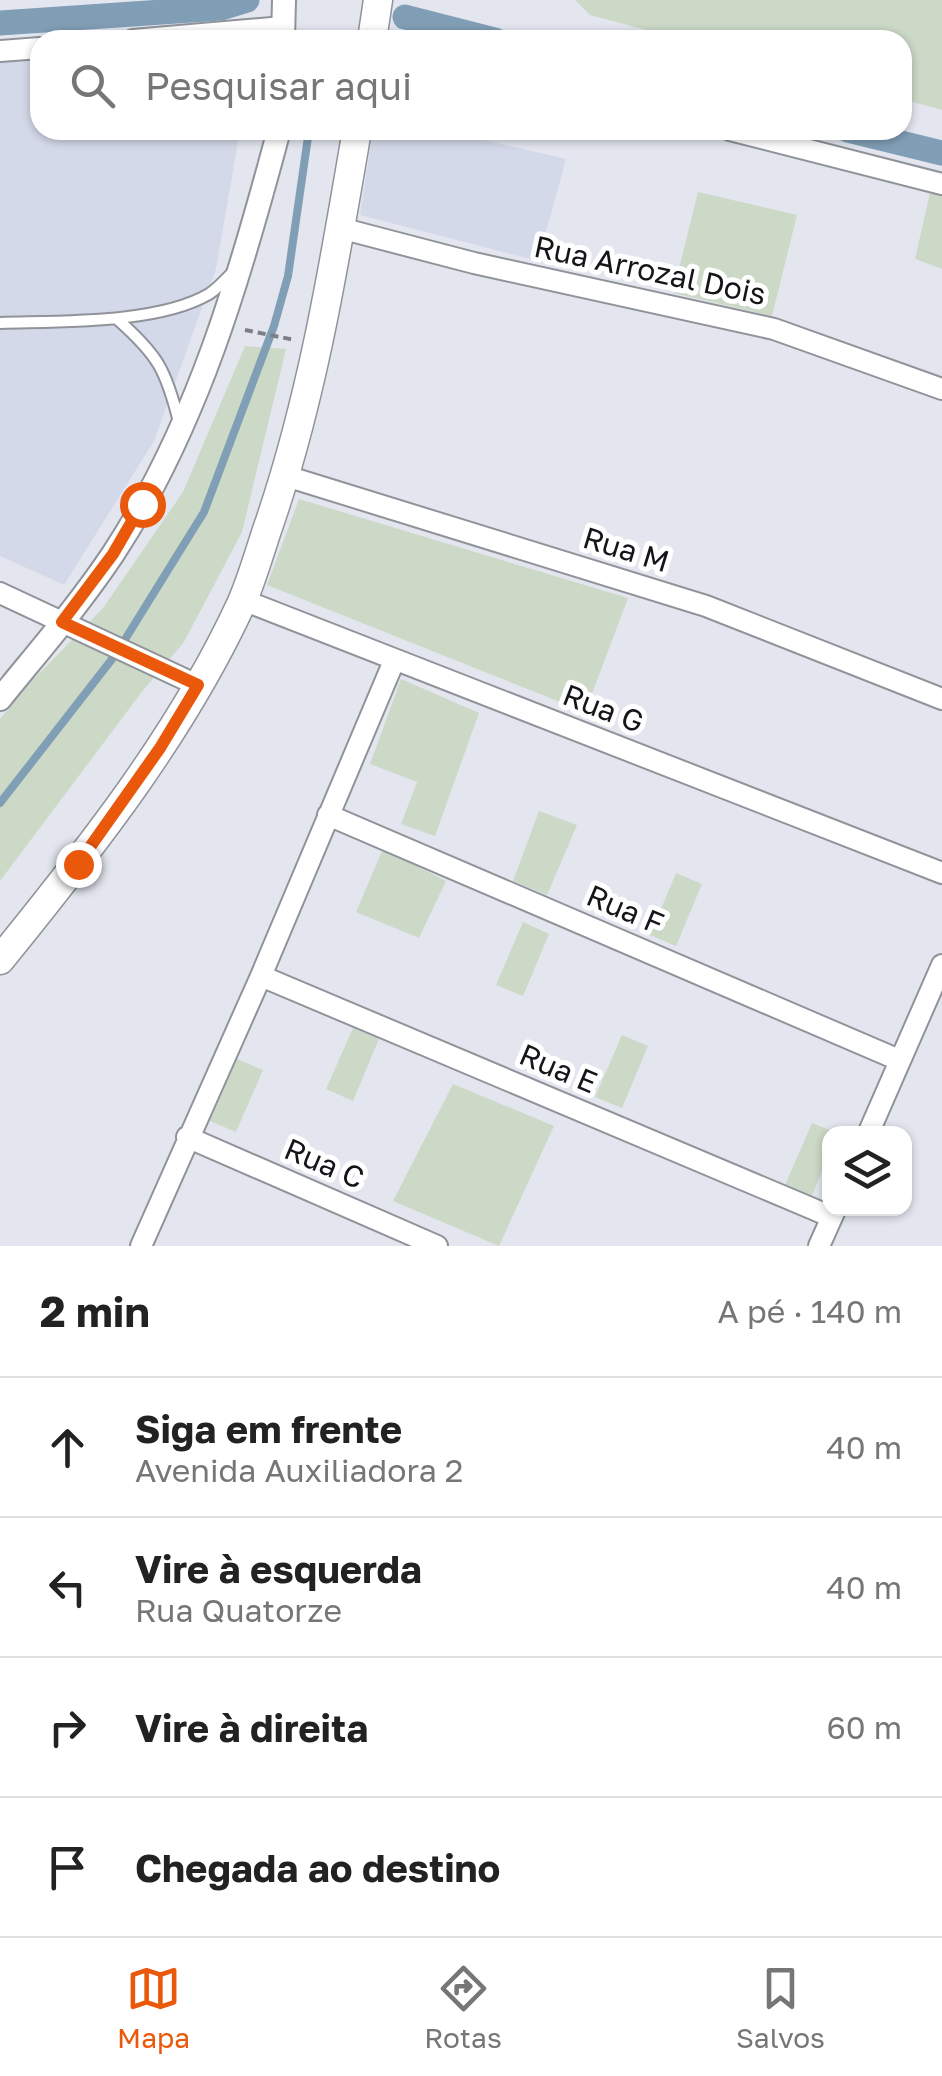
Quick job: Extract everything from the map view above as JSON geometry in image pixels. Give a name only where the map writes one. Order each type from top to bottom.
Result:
[{"type":"main road","points":[[374,30],[378,0]]},
{"type":"main road","points":[[0,960],[78,864],[160,748],[243,600],[286,476],[318,346],[354,140]]},
{"type":"street","points":[[283,30],[284,0]]},
{"type":"street","points":[[0,51],[30,49]]},
{"type":"street","points":[[0,699],[113,554],[181,432],[244,264],[276,140]]},
{"type":"street","points":[[769,140],[942,184]]},
{"type":"street","name":"Rua Arrozal Dois","points":[[340,228],[474,263],[774,329],[942,389]]},
{"type":"street","name":"Rua M","points":[[286,476],[706,606],[942,699]]},
{"type":"street","points":[[0,593],[198,685]]},
{"type":"street","name":"Rua G","points":[[243,600],[942,873]]},
{"type":"street","points":[[141,1246],[394,661]]},
{"type":"street","name":"Rua F","points":[[328,815],[899,1060]]},
{"type":"street","points":[[871,1126],[942,966]]},
{"type":"street","name":"Rua E","points":[[261,976],[822,1208]]},
{"type":"street","name":"Rua C","points":[[187,1137],[437,1246]]},
{"type":"street","points":[[819,1246],[833,1216]]},
{"type":"lane","points":[[0,324],[117,319],[167,309],[208,294],[244,264]]},
{"type":"lane","points":[[117,319],[151,349],[169,382],[181,432]]},
{"type":"path","points":[[240,329],[290,339]]},
{"type":"shaded area","points":[[30,55],[30,140],[238,140],[216,269],[154,441],[64,585],[0,556],[0,57]]},
{"type":"shaded area","points":[[371,140],[484,140],[566,159],[538,261],[360,215]]},
{"type":"green space","points":[[575,0],[942,0],[942,110],[912,102],[912,30],[646,30],[590,15]]},
{"type":"green space","points":[[698,192],[797,215],[772,316],[673,293]]},
{"type":"green space","points":[[930,193],[942,196],[942,269],[915,259]]},
{"type":"green space","points":[[245,346],[286,349],[242,532],[184,642],[0,881],[0,719],[103,608],[183,492]]},
{"type":"green space","points":[[299,499],[628,598],[585,712],[267,585]]},
{"type":"green space","points":[[401,679],[479,713],[435,836],[401,824],[417,782],[370,764]]},
{"type":"green space","points":[[539,811],[577,825],[547,895],[513,881]]},
{"type":"green space","points":[[383,849],[446,881],[419,938],[356,912]]},
{"type":"green space","points":[[676,873],[702,884],[676,946],[650,935]]},
{"type":"green space","points":[[523,922],[549,934],[523,996],[496,985]]},
{"type":"green space","points":[[353,1028],[379,1039],[353,1101],[326,1089]]},
{"type":"green space","points":[[622,1035],[648,1046],[622,1108],[595,1097]]},
{"type":"green space","points":[[237,1059],[263,1070],[236,1132],[210,1121]]},
{"type":"green space","points":[[453,1084],[554,1126],[499,1246],[393,1201]]},
{"type":"green space","points":[[812,1123],[822,1127],[822,1171],[812,1196],[785,1185]]},
{"type":"waterway","points":[[0,23],[221,8],[247,0]]},
{"type":"waterway","points":[[405,17],[456,30]]},
{"type":"waterway","points":[[0,803],[116,654],[204,512],[274,326],[288,276],[308,140]]},
{"type":"waterway","points":[[889,140],[942,153]]},
{"type":"route","points":[[78,864],[160,748],[198,685],[62,622],[113,554],[142,504]]}]
